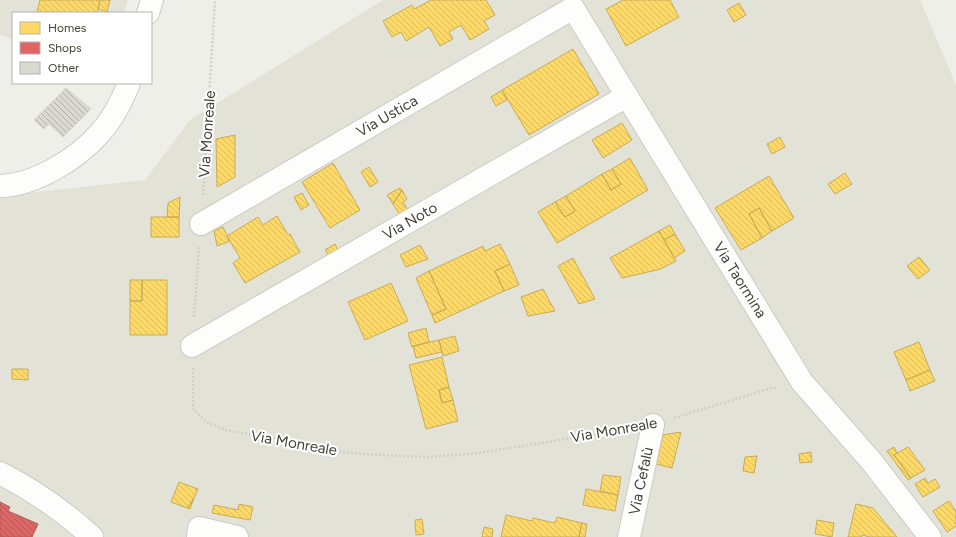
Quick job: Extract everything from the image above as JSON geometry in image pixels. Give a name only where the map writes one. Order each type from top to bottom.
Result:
[{"type":"street","points":[[148,12],[152,0]]},
{"type":"street","name":"Via Ustica","points":[[201,224],[573,8]]},
{"type":"street","name":"Via Taormina","points":[[573,8],[802,382],[872,462],[930,537]]},
{"type":"street","points":[[0,186],[23,182],[44,174],[66,162],[84,148],[99,134],[115,112],[129,84]]},
{"type":"street","name":"Via Noto","points":[[192,346],[627,96]]},
{"type":"street","name":"Via Cefalù","points":[[629,537],[653,425]]},
{"type":"street","points":[[0,473],[19,483],[77,523],[92,537]]},
{"type":"street","points":[[198,533],[237,537]]},
{"type":"path","name":"Via Monreale","points":[[215,0],[192,346],[193,408],[206,422],[226,430],[350,453],[429,457],[472,453],[653,425],[762,391],[802,382]]},
{"type":"shaded area","points":[[0,0],[128,0],[124,12],[12,12],[12,39],[0,35]]},
{"type":"shaded area","points":[[383,0],[920,0],[956,85],[956,537],[0,537],[0,196],[145,180],[190,120]]},
{"type":"building: Homes","points":[[40,0],[100,0],[97,12],[37,12]]},
{"type":"building: Homes","points":[[100,0],[110,0],[107,12],[98,9]]},
{"type":"building: Homes","points":[[431,0],[486,0],[495,15],[484,21],[489,29],[470,40],[461,25],[449,32],[453,39],[440,46],[429,27],[406,41],[401,32],[392,37],[383,21],[412,5],[414,9]]},
{"type":"building: Homes","points":[[623,0],[670,0],[679,17],[626,46],[606,9]]},
{"type":"building: Homes","points":[[739,3],[746,15],[734,22],[727,10]]},
{"type":"building: Homes","points":[[573,49],[599,94],[529,135],[502,90]]},
{"type":"building: Homes","points":[[502,90],[507,100],[496,106],[491,97]]},
{"type":"building: Homes","points":[[622,123],[632,140],[603,158],[592,140]]},
{"type":"building: Homes","points":[[235,135],[235,177],[217,187],[216,139]]},
{"type":"building: Homes","points":[[780,137],[785,147],[772,154],[767,144]]},
{"type":"building: Homes","points":[[630,158],[648,190],[557,243],[538,212],[555,202],[565,217],[575,211],[566,196],[602,174],[611,190],[621,184],[612,169]]},
{"type":"building: Homes","points":[[333,163],[360,210],[330,228],[302,182]]},
{"type":"building: Homes","points":[[369,167],[378,182],[370,187],[361,172]]},
{"type":"building: Homes","points":[[612,169],[621,184],[611,190],[602,174]]},
{"type":"building: Homes","points":[[845,173],[852,184],[835,194],[828,184]]},
{"type":"building: Homes","points":[[769,176],[794,218],[772,231],[759,208],[749,214],[762,238],[741,250],[715,208]]},
{"type":"building: Homes","points":[[400,188],[402,190],[393,204],[387,195]]},
{"type":"building: Homes","points":[[402,190],[407,199],[403,202],[408,210],[400,215],[393,204]]},
{"type":"building: Homes","points":[[302,193],[309,205],[301,210],[294,197]]},
{"type":"building: Homes","points":[[566,196],[575,211],[565,217],[555,202]]},
{"type":"building: Homes","points":[[180,197],[179,217],[167,217],[168,203]]},
{"type":"building: Homes","points":[[759,208],[772,231],[762,238],[749,214]]},
{"type":"building: Homes","points":[[277,216],[288,235],[290,234],[300,252],[245,283],[233,263],[240,258],[227,236],[258,217],[263,225]]},
{"type":"building: Homes","points":[[151,217],[179,217],[179,237],[151,237]]},
{"type":"building: Homes","points":[[670,225],[675,234],[664,240],[659,231]]},
{"type":"building: Homes","points":[[223,227],[230,241],[217,246],[214,231]]},
{"type":"building: Homes","points":[[659,231],[676,261],[661,269],[622,278],[610,258]]},
{"type":"building: Homes","points":[[675,234],[685,251],[674,258],[664,240]]},
{"type":"building: Homes","points":[[335,244],[338,250],[329,256],[325,250]]},
{"type":"building: Homes","points":[[500,244],[510,264],[495,271],[504,291],[435,323],[432,315],[446,309],[429,271],[483,246],[485,251]]},
{"type":"building: Homes","points":[[420,245],[428,259],[406,267],[400,255]]},
{"type":"building: Homes","points":[[919,257],[930,270],[918,279],[907,266]]},
{"type":"building: Homes","points":[[573,258],[595,299],[579,304],[558,266]]},
{"type":"building: Homes","points":[[510,264],[519,285],[504,291],[495,271]]},
{"type":"building: Homes","points":[[429,271],[446,309],[432,315],[416,278]]},
{"type":"building: Homes","points":[[130,280],[142,280],[142,301],[130,301]]},
{"type":"building: Homes","points":[[142,280],[167,280],[167,335],[130,335],[130,301],[142,301]]},
{"type":"building: Homes","points":[[391,283],[408,321],[365,340],[348,302]]},
{"type":"building: Homes","points":[[543,289],[555,311],[528,316],[521,297]]},
{"type":"building: Homes","points":[[426,328],[429,342],[412,347],[408,333]]},
{"type":"building: Homes","points":[[455,336],[459,351],[443,356],[439,340]]},
{"type":"building: Homes","points":[[439,340],[442,352],[416,358],[413,346]]},
{"type":"building: Homes","points":[[919,342],[930,370],[906,380],[894,352]]},
{"type":"building: Homes","points":[[442,357],[449,387],[439,390],[442,403],[453,400],[458,421],[426,429],[409,365]]},
{"type":"building: Homes","points":[[12,369],[28,369],[28,380],[12,379]]},
{"type":"building: Homes","points":[[930,370],[935,381],[910,391],[906,380]]},
{"type":"building: Homes","points":[[449,387],[453,400],[442,403],[439,390]]},
{"type":"building: Homes","points":[[681,432],[672,468],[656,464],[663,435]]},
{"type":"building: Homes","points":[[894,447],[897,453],[894,455],[911,478],[908,480],[887,451]]},
{"type":"building: Homes","points":[[908,447],[925,470],[911,478],[894,455]]},
{"type":"building: Homes","points":[[811,452],[812,462],[800,463],[799,454]]},
{"type":"building: Homes","points":[[757,456],[754,473],[743,471],[745,457]]},
{"type":"building: Homes","points":[[603,475],[621,477],[618,495],[600,491]]},
{"type":"building: Homes","points":[[925,478],[928,483],[935,479],[940,487],[923,497],[915,484]]},
{"type":"building: Homes","points":[[179,482],[198,489],[187,508],[171,502]]},
{"type":"building: Homes","points":[[586,489],[618,495],[615,511],[583,505]]},
{"type":"building: Homes","points":[[194,498],[190,509],[187,508],[189,506]]},
{"type":"building: Homes","points":[[949,501],[956,511],[956,526],[947,532],[933,511]]},
{"type":"building: Homes","points":[[239,504],[253,507],[250,520],[212,513],[214,505],[238,510]]},
{"type":"building: Homes","points":[[856,504],[873,508],[897,537],[870,537],[862,535],[862,537],[848,537]]},
{"type":"building: Homes","points":[[506,515],[532,521],[533,518],[555,523],[557,517],[582,523],[579,537],[501,537]]},
{"type":"building: Homes","points":[[422,519],[424,534],[416,535],[415,520]]},
{"type":"building: Homes","points":[[817,520],[834,523],[832,537],[815,534]]},
{"type":"building: Homes","points":[[582,523],[587,524],[585,537],[579,537]]},
{"type":"building: Homes","points":[[484,527],[493,529],[492,537],[482,537]]},
{"type":"building: Shops","points":[[0,502],[10,507],[8,511],[38,524],[32,537],[0,537]]},
{"type":"building: Other","points":[[66,88],[91,109],[63,137],[49,124],[44,129],[34,120]]}]
